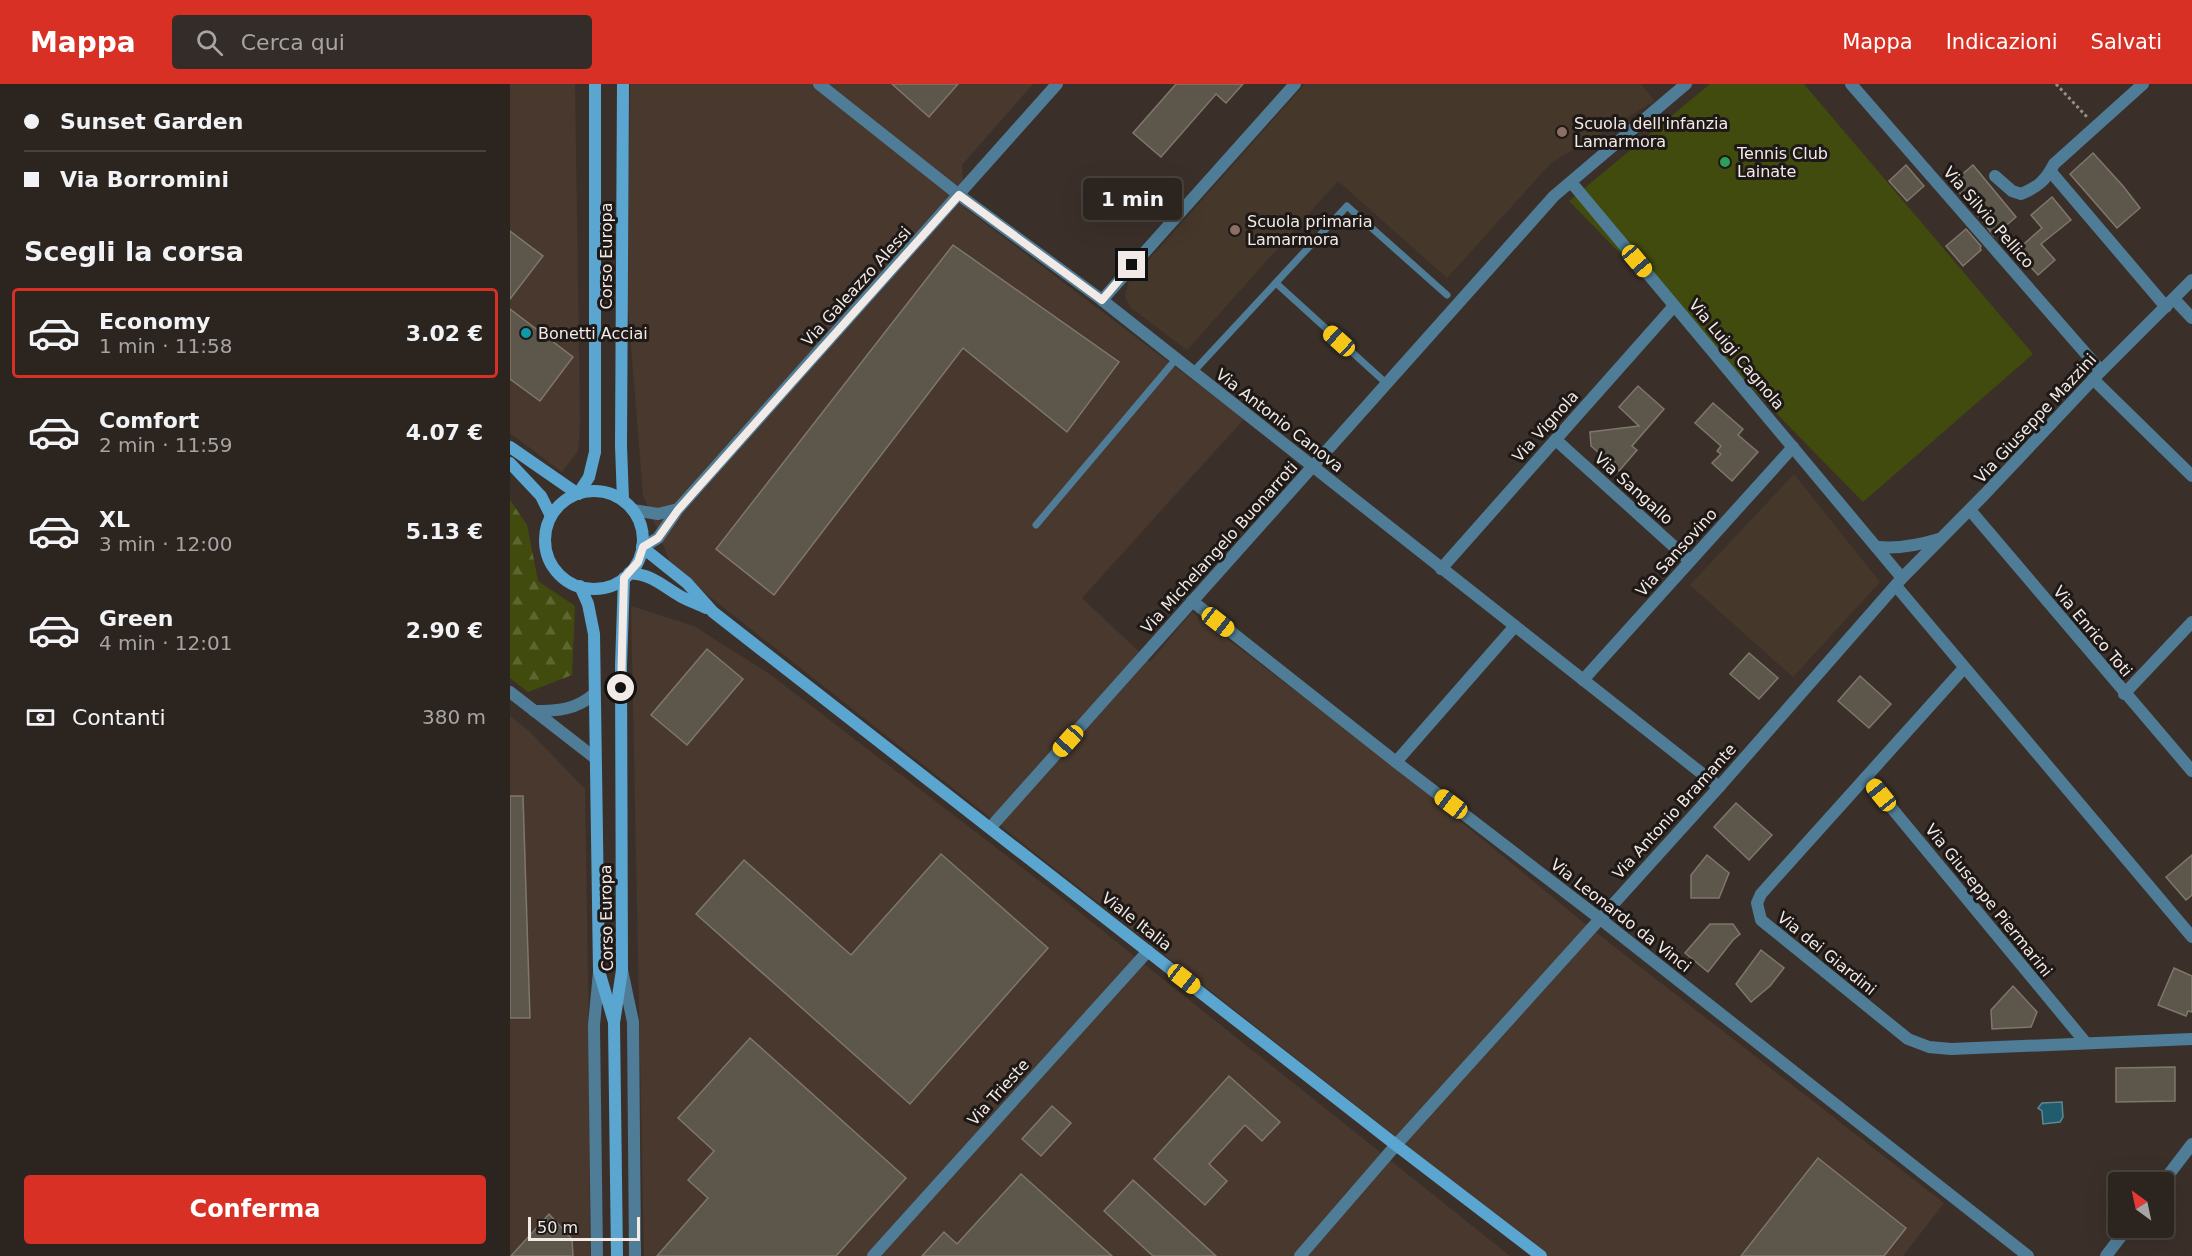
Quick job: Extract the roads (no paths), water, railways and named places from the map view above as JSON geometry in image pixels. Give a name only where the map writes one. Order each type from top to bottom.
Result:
[{"type":"main road","name":"Corso Europa","points":[[578,494],[589,477],[595,452],[595,84]]},
{"type":"main road","name":"Corso Europa","points":[[623,84],[621,446],[623,500]]},
{"type":"main road","points":[[510,447],[578,494]]},
{"type":"main road","points":[[510,463],[541,496],[551,516]]},
{"type":"main road","points":[[596,491],[610,493],[623,500],[633,510],[643,535],[643,547],[638,562],[627,576],[603,588],[580,586],[567,580],[556,571],[549,558],[546,537],[551,516],[563,502],[578,494],[596,491]]},
{"type":"main road","name":"Viale Italia","points":[[643,547],[687,583],[713,612],[1541,1256]]},
{"type":"main road","name":"Viale Italia","points":[[627,576],[644,574],[679,596],[713,612]]},
{"type":"main road","name":"Corso Europa","points":[[622,970],[621,665],[627,576]]},
{"type":"main road","name":"Corso Europa","points":[[580,586],[588,604],[594,634],[599,971]]},
{"type":"main road","points":[[617,1256],[614,1023],[622,970]]},
{"type":"main road","points":[[599,971],[614,1023]]},
{"type":"street","name":"Via Antonio Canova","points":[[819,84],[959,195],[1102,300],[1719,787]]},
{"type":"street","name":"Via Galeazzo Alessi","points":[[643,547],[658,538],[678,510],[1057,84]]},
{"type":"street","points":[[1102,300],[1295,84]]},
{"type":"street","name":"Via Michelangelo Buonarroti","points":[[990,828],[1554,196],[1686,84]]},
{"type":"street","name":"Via Silvio Pellico","points":[[1851,84],[2097,375],[2192,476]]},
{"type":"street","points":[[1995,176],[2012,191],[2020,194],[2033,189],[2051,172],[2054,164],[2143,84]]},
{"type":"street","points":[[2051,172],[2170,303],[2192,318]]},
{"type":"street","name":"Via Luigi Cagnola","points":[[1571,182],[1878,547],[1899,582],[1964,668],[2192,937]]},
{"type":"street","name":"Via Giuseppe Mazzini","points":[[1899,582],[2097,375],[2192,280]]},
{"type":"street","name":"Via Vignola","points":[[1442,568],[1674,306]]},
{"type":"street","name":"Via Sangallo","points":[[1556,440],[1690,561]]},
{"type":"street","name":"Via Sansovino","points":[[1583,680],[1793,447]]},
{"type":"street","points":[[633,510],[658,514],[678,510]]},
{"type":"street","name":"Via Enrico Toti","points":[[1970,510],[2124,694],[2192,771]]},
{"type":"street","points":[[1878,547],[1891,549],[1914,546],[1942,538]]},
{"type":"street","name":"Via Antonio Bramante","points":[[1300,1256],[1396,1145],[1719,787],[1899,582]]},
{"type":"street","name":"Via Leonardo da Vinci","points":[[1192,601],[2028,1256]]},
{"type":"street","points":[[2124,694],[2192,621]]},
{"type":"street","points":[[1396,762],[1515,626]]},
{"type":"street","name":"Via dei Giardini","points":[[1964,668],[1761,894],[1757,903],[1761,920],[1908,1039],[1929,1047],[1951,1049],[2192,1038]]},
{"type":"street","points":[[510,692],[595,758]]},
{"type":"street","points":[[534,711],[566,709],[586,701],[594,694]]},
{"type":"street","name":"Via Giuseppe Piermarini","points":[[1866,777],[2086,1043]]},
{"type":"street","name":"Via Trieste","points":[[873,1256],[1148,951]]},
{"type":"street","name":"Corso Europa","points":[[622,970],[633,1022],[635,1256]]},
{"type":"street","name":"Corso Europa","points":[[597,1256],[594,1025],[599,971]]},
{"type":"street","points":[[2171,1172],[2192,1144]]},
{"type":"street","points":[[2106,1256],[2120,1238]]},
{"type":"lane","points":[[1193,372],[1347,206],[1447,296]]},
{"type":"lane","points":[[1276,283],[1387,384]]},
{"type":"lane","points":[[1036,525],[1176,359]]},
{"type":"water","points":[[2062,1102],[2063,1117],[2060,1122],[2043,1124],[2042,1111],[2038,1108],[2042,1103]]},
{"type":"place","name":"Scuola dell'infanzia Lamarmora","points":[[1562,132]]},
{"type":"place","name":"Tennis Club Lainate","points":[[1725,162]]},
{"type":"place","name":"Scuola primaria Lamarmora","points":[[1235,230]]},
{"type":"place","name":"Bonetti Acciai","points":[[526,333]]}]
